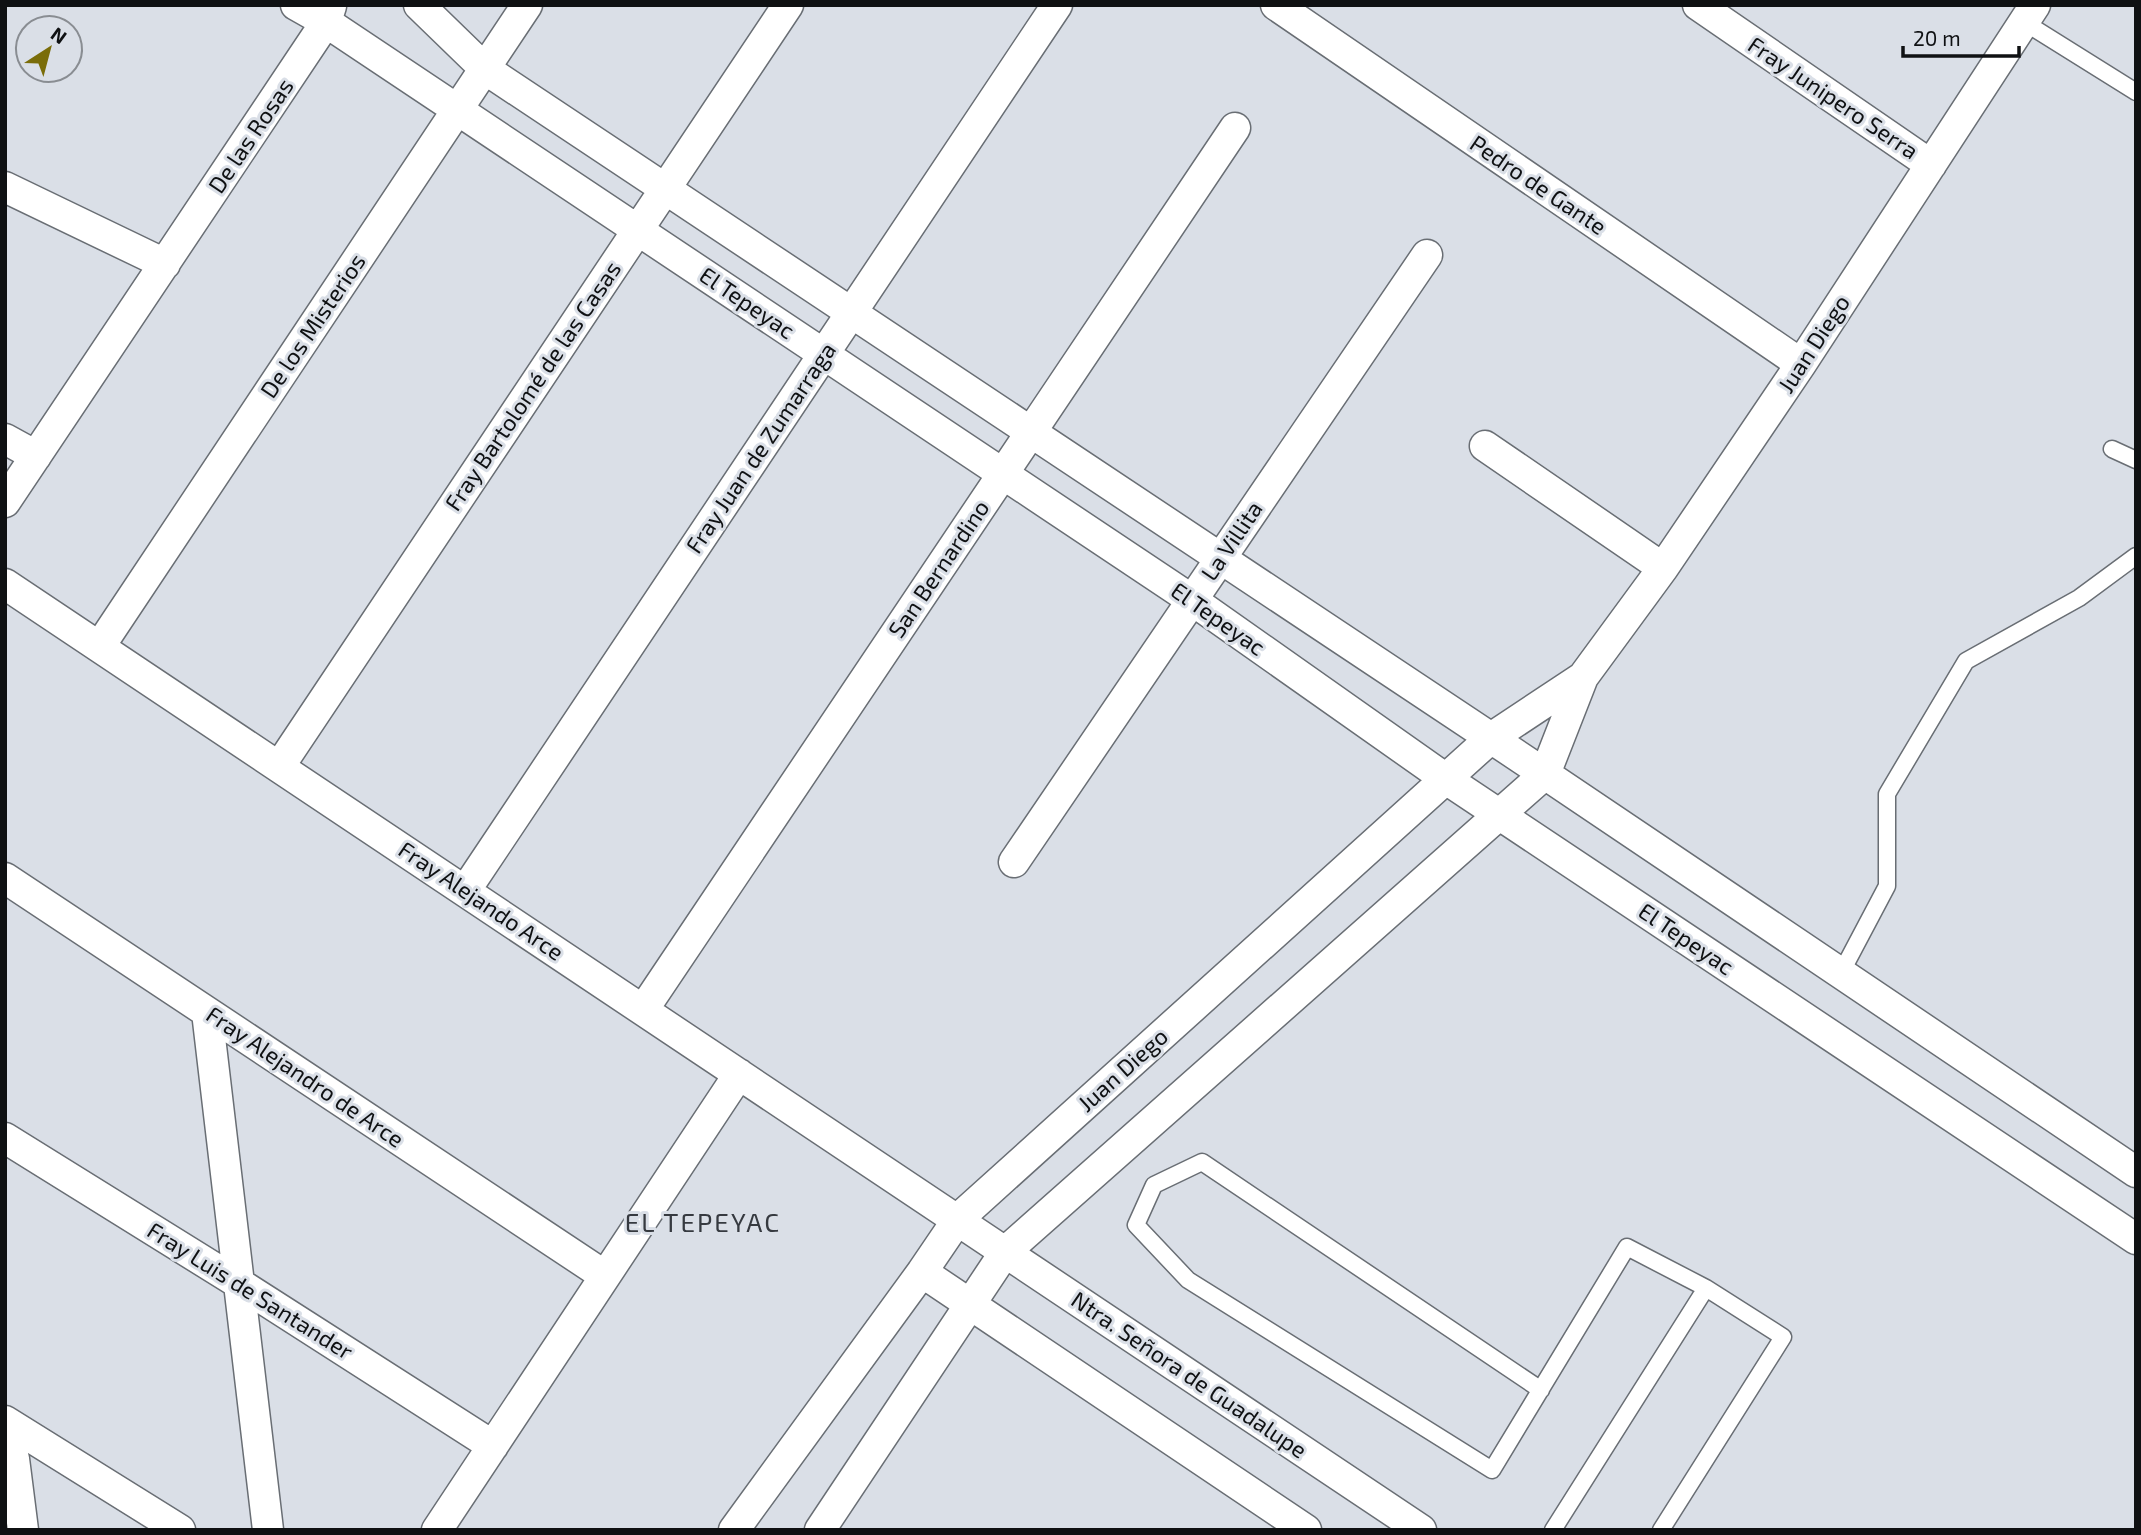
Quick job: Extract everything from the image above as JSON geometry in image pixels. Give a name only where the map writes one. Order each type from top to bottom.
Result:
[{"type":"street","name":"El Tepeyac","points":[[296,5],[329,14],[457,110],[1192,600],[1446,779],[2136,1239]]},
{"type":"street","points":[[419,5],[485,69],[1545,774],[2136,1172]]},
{"type":"street","name":"De los Misterios","points":[[100,646],[527,5]]},
{"type":"street","name":"Fray Bartolomé de las Casas","points":[[279,766],[788,5]]},
{"type":"street","name":"Fray Juan de Zumarraga","points":[[466,891],[1057,5]]},
{"type":"street","name":"Pedro de Gante","points":[[1276,5],[1801,364]]},
{"type":"street","name":"Fray Junipero Serra","points":[[1698,5],[1931,165]]},
{"type":"street","name":"De las Rosas","points":[[5,502],[329,14]]},
{"type":"street","name":"Juan Diego","points":[[821,1530],[1005,1252],[1545,774],[1583,677],[1663,568],[1801,364],[2029,14]]},
{"type":"street","name":"San Bernardino","points":[[643,1010],[1235,128]]},
{"type":"street","points":[[5,187],[165,264]]},
{"type":"street","name":"La Villita","points":[[1014,862],[1427,255]]},
{"type":"street","points":[[5,439],[36,456]]},
{"type":"street","points":[[1485,446],[1663,568]]},
{"type":"street","name":"Fray Alejando Arce","points":[[5,584],[958,1219]]},
{"type":"street","name":"Juan Diego","points":[[734,1530],[958,1219],[1491,738],[1583,677]]},
{"type":"street","name":"Fray Alejandro de Arce","points":[[5,878],[605,1276]]},
{"type":"street","points":[[207,1012],[268,1530]]},
{"type":"street","points":[[437,1530],[739,1074]]},
{"type":"street","name":"Fray Luis de Santander","points":[[5,1138],[493,1446]]},
{"type":"street","name":"Ntra. Señora de Guadalupe","points":[[958,1219],[1421,1530]]},
{"type":"street","points":[[922,1272],[1306,1530]]},
{"type":"street","points":[[5,1422],[14,1459],[23,1530]]},
{"type":"street","points":[[5,1422],[180,1530]]},
{"type":"lane","points":[[2029,14],[2136,93]]},
{"type":"lane","points":[[2112,449],[2136,460]]},
{"type":"lane","points":[[1841,974],[1887,886],[1888,794],[1966,661],[2079,598],[2136,556]]},
{"type":"lane","points":[[1541,1390],[1202,1162],[1154,1185],[1136,1225],[1188,1280],[1492,1470],[1541,1390],[1628,1247],[1706,1288],[1783,1337],[1661,1530]]},
{"type":"lane","points":[[1553,1530],[1706,1288]]},
{"type":"district","name":"EL TEPEYAC","points":[[703,1223]]}]
